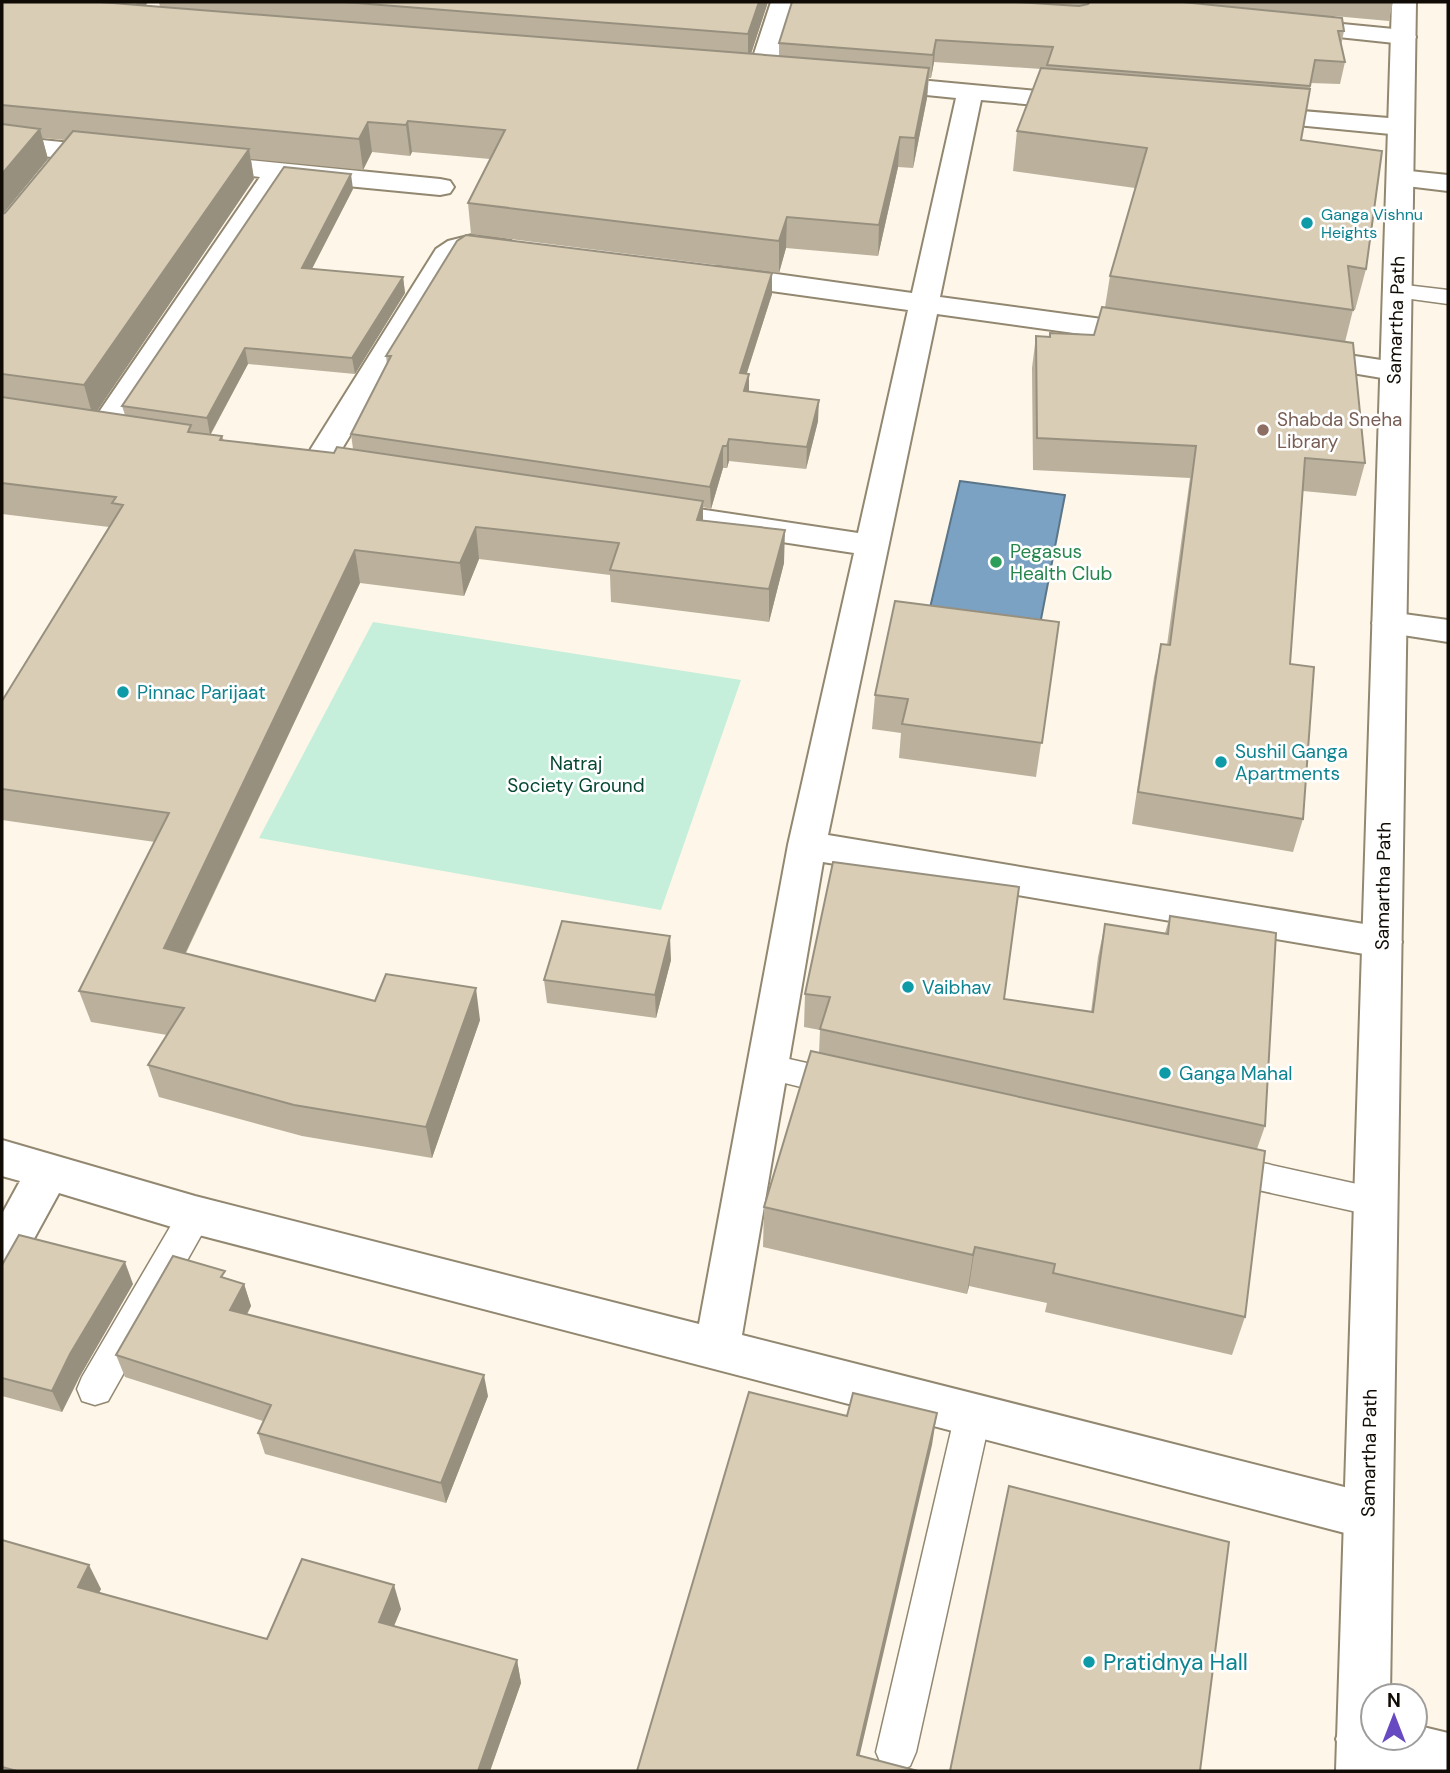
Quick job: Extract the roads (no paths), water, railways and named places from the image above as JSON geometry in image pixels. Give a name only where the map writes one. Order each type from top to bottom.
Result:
[{"type":"street","points":[[760,75],[783,2]]},
{"type":"street","points":[[1266,23],[1404,19]]},
{"type":"street","name":"Samartha Path","points":[[1362,1755],[1404,19]]},
{"type":"street","points":[[733,72],[786,77]]},
{"type":"street","points":[[852,82],[1109,103]]},
{"type":"street","points":[[717,1349],[807,845],[970,92]]},
{"type":"street","points":[[1234,113],[1401,127]]},
{"type":"street","points":[[2,144],[140,158]]},
{"type":"street","points":[[54,172],[72,151]]},
{"type":"street","points":[[168,160],[440,187]]},
{"type":"street","points":[[102,431],[277,171]]},
{"type":"street","points":[[1400,178],[1448,183]]},
{"type":"street","points":[[318,463],[450,250],[477,244],[531,251]]},
{"type":"street","points":[[694,272],[1173,338]]},
{"type":"street","points":[[1270,352],[1394,371]]},
{"type":"street","points":[[623,508],[872,545]]},
{"type":"street","points":[[1389,624],[1448,631]]},
{"type":"street","points":[[807,845],[1382,942]]},
{"type":"street","points":[[2,1158],[195,1215],[1368,1516]]},
{"type":"street","points":[[2,1254],[49,1171]]},
{"type":"street","points":[[1362,1755],[1448,1759]]},
{"type":"lane","points":[[1396,291],[1448,297]]},
{"type":"lane","points":[[767,1067],[874,1091]]},
{"type":"lane","points":[[1198,1163],[1375,1202]]},
{"type":"lane","points":[[95,1389],[195,1215]]},
{"type":"lane","points":[[896,1752],[973,1414]]},
{"type":"water","name":"Pegasus Health Club","points":[[960,481],[1065,495],[1036,645],[925,629]]},
{"type":"place","name":"Ganga Vishnu Heights","points":[[1307,223]]},
{"type":"place","name":"Shabda Sneha Library","points":[[1263,430]]},
{"type":"place","name":"Pegasus Health Club","points":[[996,562]]},
{"type":"place","name":"Pinnac Parijaat","points":[[123,692]]},
{"type":"place","name":"Sushil Ganga Apartments","points":[[1221,762]]},
{"type":"place","name":"Vaibhav","points":[[908,987]]},
{"type":"place","name":"Ganga Mahal","points":[[1165,1073]]},
{"type":"place","name":"Pratidnya Hall","points":[[1089,1662]]},
{"type":"park label","name":"Natraj Society Ground","points":[[576,774]]}]
